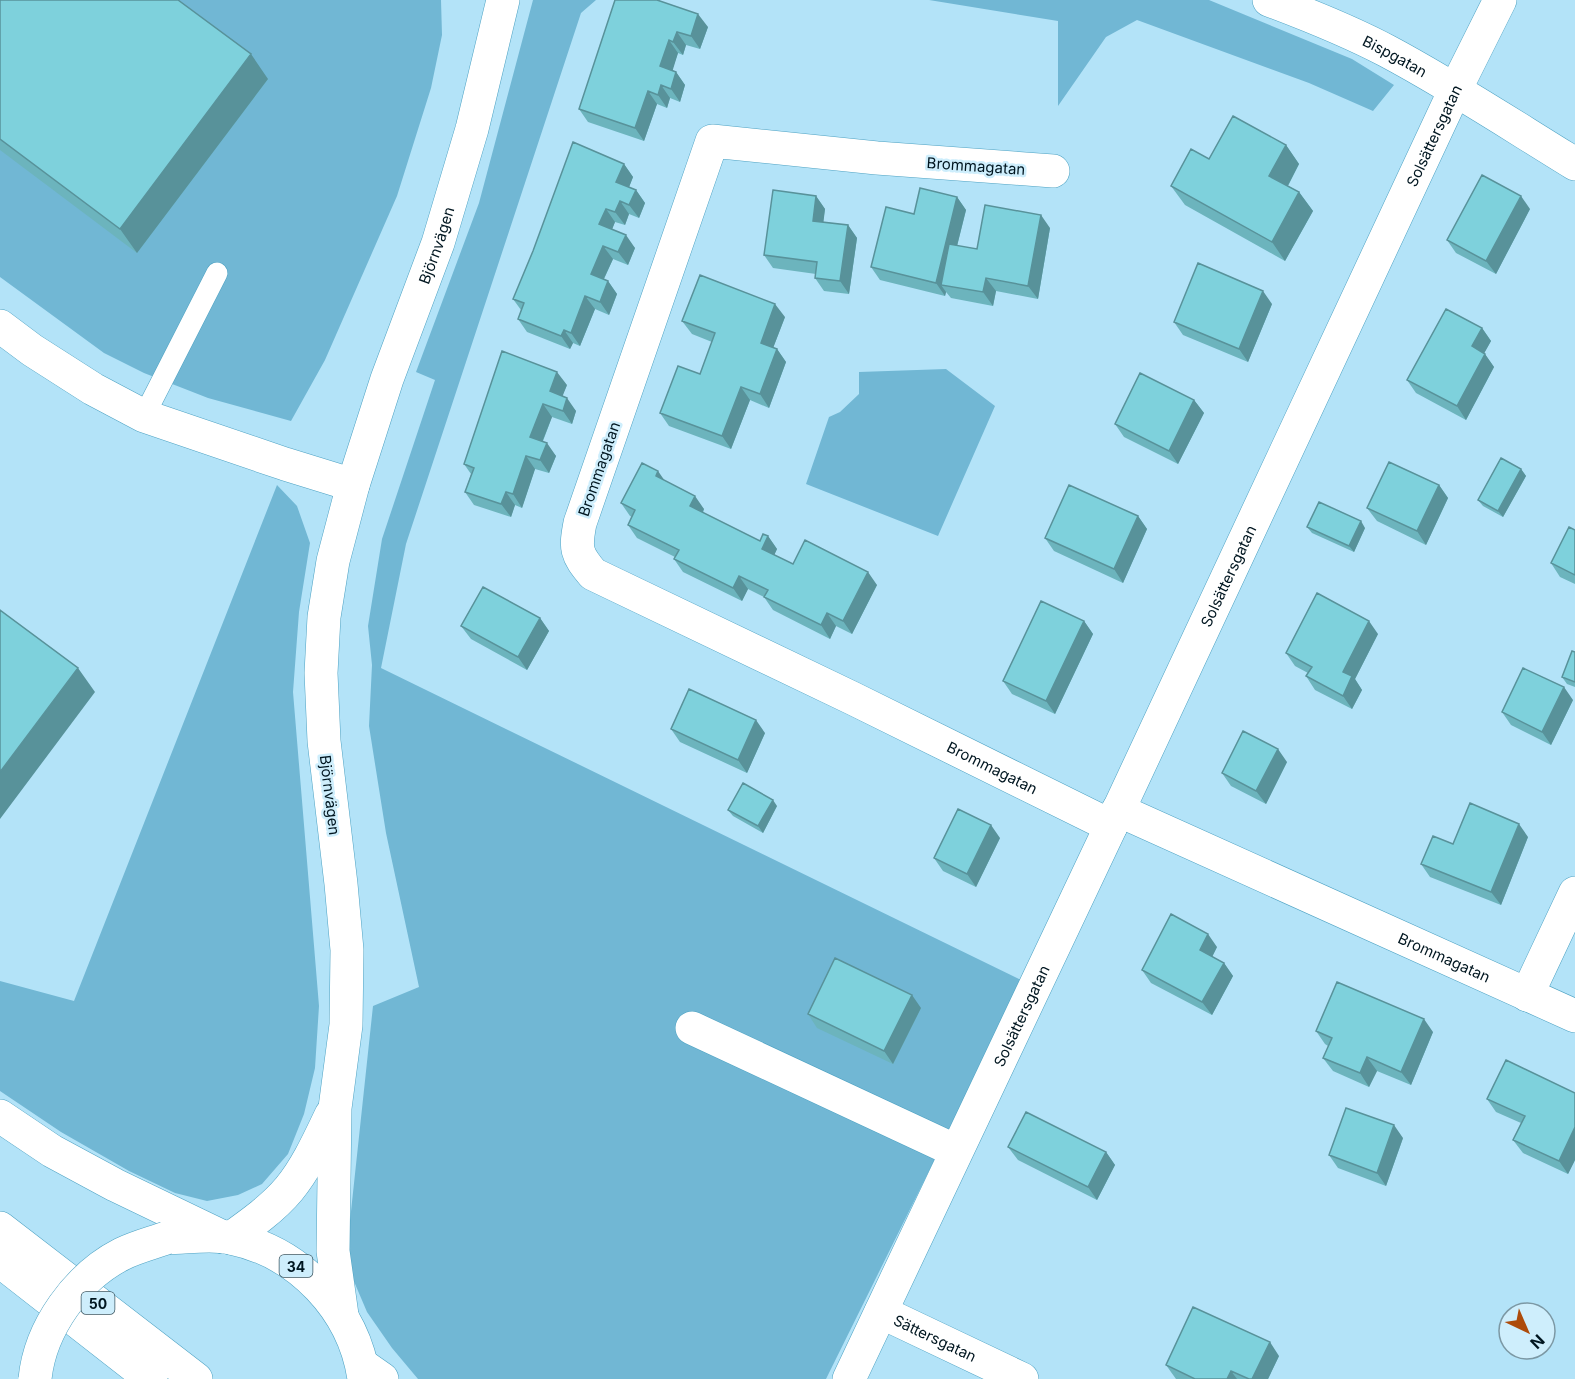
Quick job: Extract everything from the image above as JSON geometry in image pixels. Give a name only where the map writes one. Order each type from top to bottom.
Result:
[{"type":"main road","name":"Björnvägen","points":[[342,1315],[333,1251],[334,1108],[346,1025],[346,950],[341,884],[324,741],[321,673],[324,617],[333,561],[353,485],[387,379],[438,243],[472,129],[503,0]]},
{"type":"main road","name":"Bispgatan","points":[[1269,0],[1312,16],[1386,51],[1455,90],[1575,165]]},
{"type":"main road","name":"Solsättersgatan","points":[[849,1379],[1455,90],[1500,0]]},
{"type":"main road","name":"Brommagatan","points":[[1053,171],[878,158],[712,141],[584,512],[576,544],[581,560],[593,574],[842,693],[1114,818],[1575,1016]]},
{"type":"main road","points":[[0,326],[32,350],[93,389],[144,416],[353,485]]},
{"type":"main road","points":[[1527,995],[1575,894]]},
{"type":"main road","points":[[692,1028],[956,1152]]},
{"type":"main road","name":"Björnvägen","points":[[227,1237],[265,1213],[290,1188],[315,1150],[334,1108]]},
{"type":"main road","points":[[0,1116],[52,1151],[115,1185],[227,1237]]},
{"type":"main road","name":"50","points":[[0,1228],[196,1379]]},
{"type":"main road","name":"34","points":[[35,1379],[37,1362],[55,1318],[84,1281],[122,1254],[166,1238],[227,1237],[265,1248],[294,1265],[321,1288],[342,1315],[369,1374]]},
{"type":"main road","name":"50","points":[[0,1261],[151,1379]]},
{"type":"main road","name":"Sättersgatan","points":[[881,1312],[1022,1379]]},
{"type":"lane","points":[[144,416],[216,273]]},
{"type":"shaded area","points":[[0,0],[441,0],[442,35],[431,88],[397,196],[325,360],[291,421],[208,398],[144,373],[104,353],[0,277]]},
{"type":"shaded area","points":[[533,0],[596,0],[581,13],[406,544],[381,668],[1023,981],[826,1379],[418,1379],[392,1348],[367,1312],[350,1272],[349,1230],[373,1006],[419,987],[386,833],[369,726],[372,665],[368,626],[382,539],[435,380],[416,372],[479,203]]},
{"type":"shaded area","points":[[929,0],[1209,0],[1352,59],[1394,85],[1373,111],[1309,83],[1137,20],[1106,37],[1058,106],[1058,21]]},
{"type":"shaded area","points":[[946,369],[995,406],[938,536],[806,484],[829,417],[840,412],[859,394],[859,372]]},
{"type":"shaded area","points":[[277,485],[297,506],[310,543],[299,612],[293,692],[319,1006],[315,1068],[304,1114],[288,1154],[262,1184],[238,1195],[207,1201],[175,1193],[129,1171],[61,1132],[0,1091],[0,981],[74,1001]]},
{"type":"building","points":[[0,0],[178,0],[251,54],[120,229],[0,139]]},
{"type":"building","points":[[615,0],[657,0],[698,14],[691,36],[677,32],[673,42],[669,40],[660,66],[676,72],[671,89],[661,85],[658,95],[648,91],[635,128],[579,109]]},
{"type":"building","points":[[1233,116],[1286,145],[1269,176],[1299,192],[1272,242],[1171,186],[1191,149],[1209,159]]},
{"type":"building","points":[[573,142],[624,164],[616,182],[636,190],[629,205],[620,201],[615,212],[606,209],[599,224],[626,235],[618,252],[603,246],[591,274],[608,281],[600,302],[585,296],[571,333],[564,330],[561,336],[518,319],[524,303],[513,299]]},
{"type":"building","points":[[1482,175],[1521,196],[1486,261],[1447,240]]},
{"type":"building","points":[[920,188],[957,197],[936,283],[871,267],[886,207],[914,214]]},
{"type":"building","points":[[773,190],[816,196],[813,221],[848,225],[840,281],[815,278],[817,262],[764,255]]},
{"type":"building","points":[[985,205],[1041,215],[1028,286],[986,278],[983,292],[941,285],[949,244],[977,249]]},
{"type":"building","points":[[1198,263],[1263,291],[1239,349],[1174,322]]},
{"type":"building","points":[[700,275],[775,304],[761,343],[777,349],[760,394],[741,387],[722,436],[660,413],[678,366],[700,374],[715,333],[682,321]]},
{"type":"building","points":[[1446,309],[1482,328],[1472,346],[1485,354],[1457,406],[1407,380]]},
{"type":"building","points":[[502,351],[557,372],[550,391],[567,398],[563,411],[543,404],[530,437],[547,443],[540,460],[526,456],[513,494],[506,492],[501,504],[465,492],[474,468],[464,464]]},
{"type":"building","points":[[1140,373],[1194,400],[1169,451],[1115,424]]},
{"type":"building","points":[[1501,458],[1521,469],[1498,511],[1478,500]]},
{"type":"building","points":[[1389,462],[1439,485],[1417,531],[1367,508]]},
{"type":"building","points":[[642,463],[658,471],[656,476],[695,496],[690,506],[760,541],[763,534],[768,536],[762,549],[793,564],[805,540],[868,572],[843,621],[827,613],[821,625],[764,597],[768,590],[739,576],[733,588],[674,559],[679,550],[628,525],[635,510],[621,503]]},
{"type":"building","points":[[1069,485],[1138,516],[1114,569],[1045,538]]},
{"type":"building","points":[[1319,502],[1361,521],[1349,546],[1307,527]]},
{"type":"building","points":[[1569,527],[1575,530],[1575,575],[1551,563]]},
{"type":"building","points":[[483,587],[540,618],[518,657],[461,626]]},
{"type":"building","points":[[1317,593],[1369,621],[1343,672],[1352,676],[1343,696],[1306,676],[1312,667],[1286,653]]},
{"type":"building","points":[[1041,601],[1084,621],[1046,701],[1003,681]]},
{"type":"building","points":[[0,610],[78,668],[0,772]]},
{"type":"building","points":[[1572,651],[1575,652],[1575,682],[1562,677]]},
{"type":"building","points":[[1523,668],[1564,687],[1542,732],[1502,712]]},
{"type":"building","points":[[689,689],[756,720],[738,760],[671,729]]},
{"type":"building","points":[[1243,731],[1278,749],[1256,791],[1222,773]]},
{"type":"building","points":[[743,783],[773,800],[758,826],[728,810]]},
{"type":"building","points":[[1470,803],[1519,824],[1491,892],[1421,864],[1433,836],[1453,844]]},
{"type":"building","points":[[958,809],[991,825],[967,874],[934,858]]},
{"type":"building","points":[[1171,914],[1208,934],[1200,950],[1224,963],[1202,1002],[1142,970]]},
{"type":"building","points":[[835,958],[912,995],[884,1051],[808,1014]]},
{"type":"building","points":[[1337,982],[1424,1019],[1401,1072],[1367,1057],[1360,1073],[1323,1058],[1332,1038],[1316,1031]]},
{"type":"building","points":[[1506,1060],[1575,1093],[1575,1127],[1559,1161],[1513,1140],[1525,1116],[1487,1099]]},
{"type":"building","points":[[1346,1108],[1394,1125],[1377,1173],[1329,1155]]},
{"type":"building","points":[[1026,1112],[1106,1152],[1088,1187],[1008,1147]]},
{"type":"building","points":[[1193,1307],[1270,1342],[1252,1379],[1231,1371],[1227,1379],[1195,1379],[1166,1365]]}]
